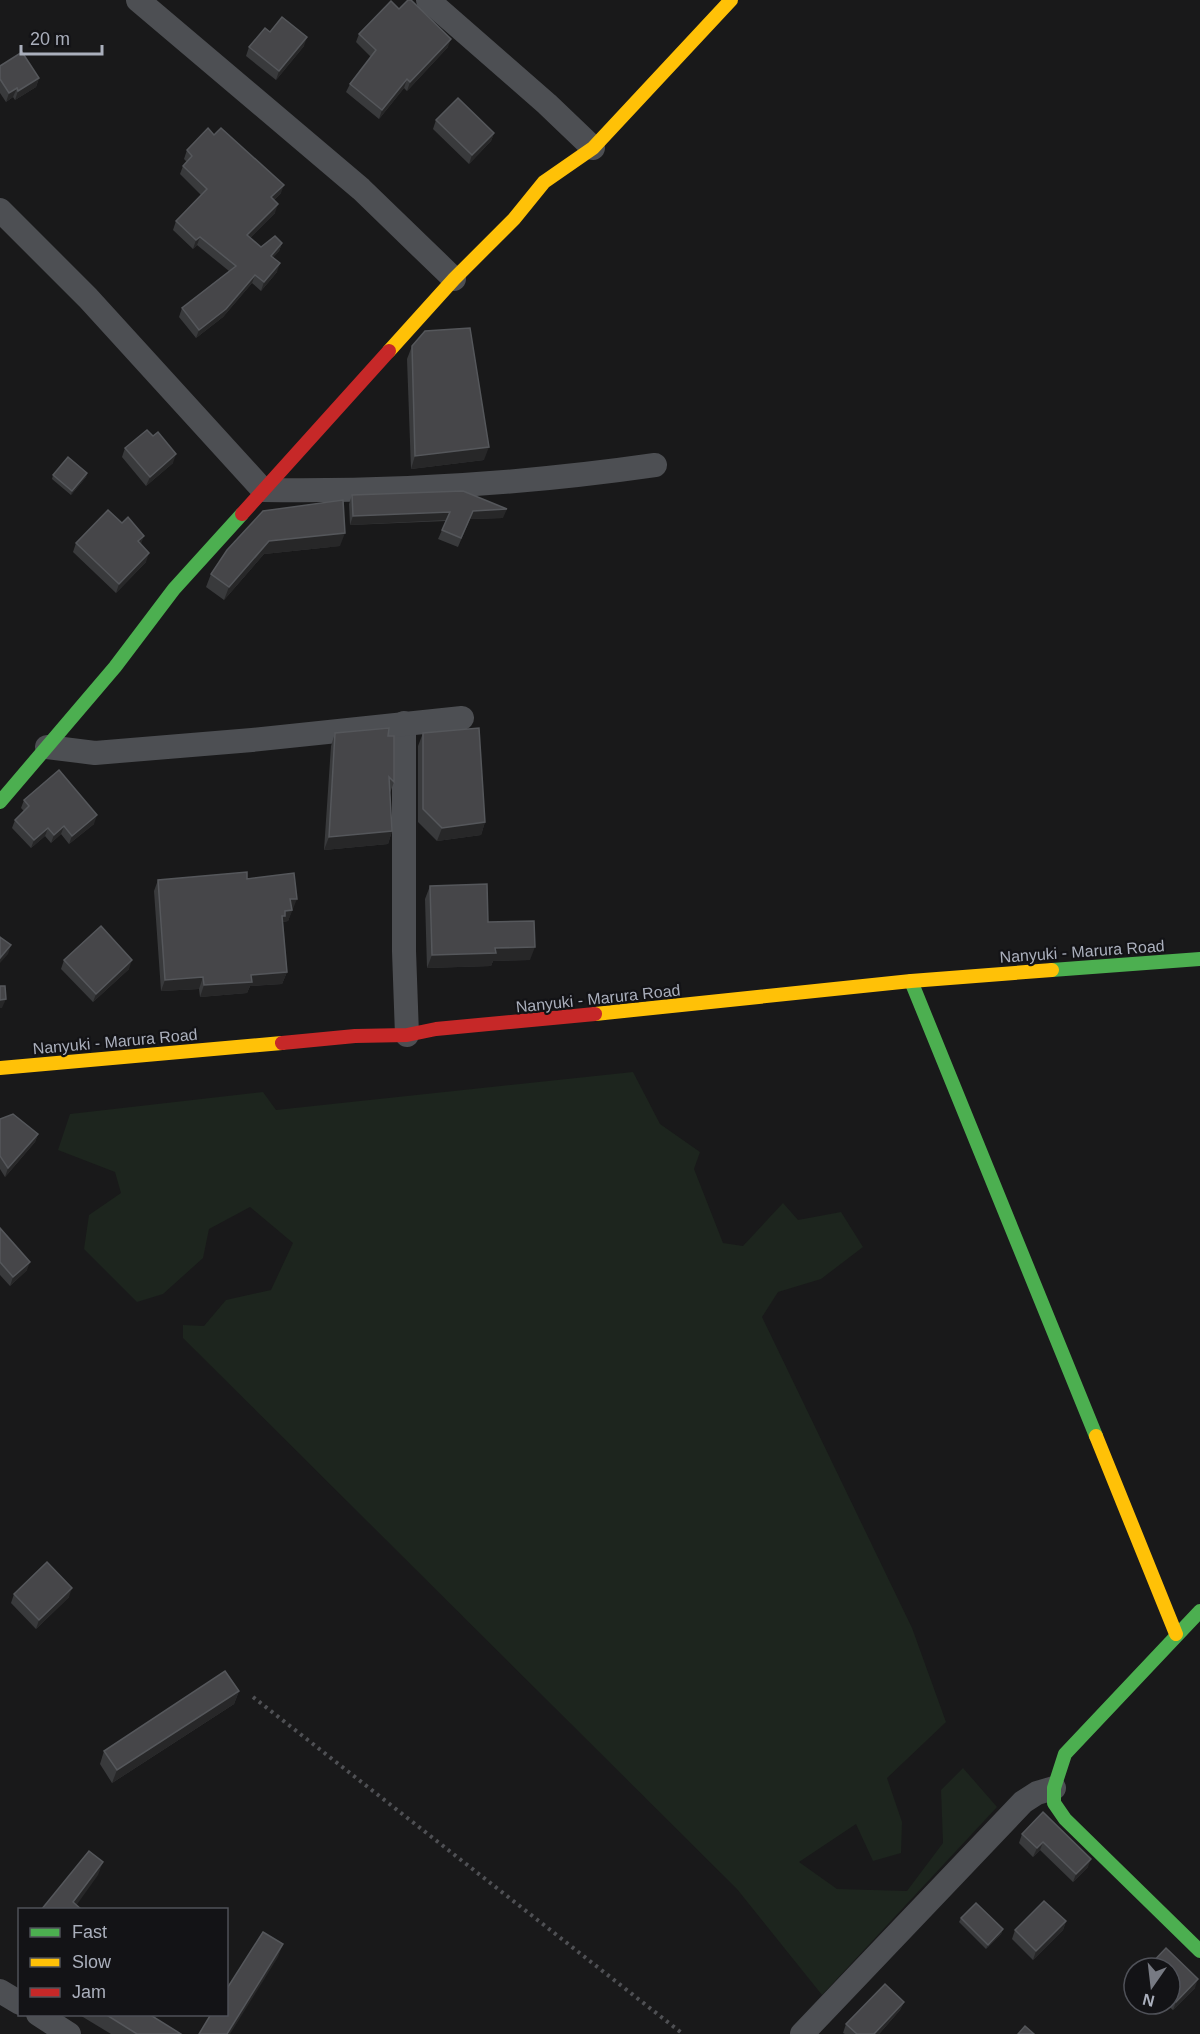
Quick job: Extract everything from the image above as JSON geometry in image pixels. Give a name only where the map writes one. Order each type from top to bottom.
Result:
[{"type":"street","points":[[138,0],[361,189],[454,279]]},
{"type":"street","points":[[428,0],[547,104],[593,148]]},
{"type":"street","points":[[0,802],[116,667],[174,589],[454,279],[507,227],[544,182],[593,148],[731,0]]},
{"type":"street","points":[[0,210],[88,298],[263,490],[345,491],[483,485],[555,479],[656,465]]},
{"type":"street","points":[[47,747],[95,753],[252,740],[462,718]]},
{"type":"street","points":[[404,723],[404,940],[408,1035]]},
{"type":"street","name":"Nanyuki - Marura Road","points":[[0,1068],[355,1036],[408,1035],[436,1029],[734,1001],[911,981],[1200,958]]},
{"type":"street","points":[[911,981],[1176,1634]]},
{"type":"street","points":[[1200,1611],[1065,1754],[1054,1788],[1054,1803],[1065,1819],[1200,1951]]},
{"type":"street","points":[[802,2034],[1023,1802],[1037,1793],[1054,1788]]},
{"type":"street","points":[[0,1991],[18,2002]]},
{"type":"street","points":[[41,2016],[69,2034]]},
{"type":"path","points":[[253,1697],[683,2034]]},
{"type":"shaded area","points":[[633,1072],[660,1124],[700,1152],[694,1169],[723,1243],[743,1246],[783,1203],[798,1220],[841,1212],[863,1247],[821,1279],[778,1292],[762,1317],[912,1628],[946,1722],[887,1778],[902,1822],[901,1853],[873,1861],[856,1824],[799,1862],[837,1889],[907,1891],[943,1843],[941,1790],[963,1768],[997,1807],[822,1995],[737,1889],[183,1338],[183,1325],[204,1326],[226,1300],[271,1290],[293,1243],[250,1207],[209,1229],[203,1258],[163,1294],[137,1302],[84,1249],[89,1215],[121,1193],[115,1172],[58,1150],[70,1114],[263,1092],[276,1110]]},
{"type":"building","points":[[411,0],[451,39],[410,82],[407,79],[382,110],[350,84],[376,50],[359,34],[391,1],[399,9]]},
{"type":"building","points":[[282,17],[307,37],[279,71],[249,47],[265,28],[270,32]]},
{"type":"building","points":[[22,52],[39,78],[18,91],[17,88],[9,93],[0,79],[0,66]]},
{"type":"building","points":[[458,98],[494,133],[472,155],[436,120]]},
{"type":"building","points":[[208,128],[214,135],[221,128],[284,185],[271,197],[278,204],[247,235],[261,247],[275,236],[282,243],[271,256],[280,263],[264,282],[255,275],[226,309],[199,330],[182,308],[236,266],[200,237],[196,240],[176,221],[207,189],[183,166],[192,156],[187,150]]},
{"type":"building","points":[[470,328],[489,447],[415,456],[412,346],[425,331]]},
{"type":"building","points":[[147,430],[153,436],[158,432],[176,454],[150,477],[125,448]]},
{"type":"building","points":[[68,457],[87,473],[72,491],[53,475]]},
{"type":"building","points":[[463,491],[507,509],[473,511],[461,538],[442,530],[450,512],[353,516],[352,495]]},
{"type":"building","points":[[343,500],[345,533],[269,541],[229,587],[211,574],[227,550],[263,511]]},
{"type":"building","points":[[108,510],[122,523],[128,517],[144,536],[138,541],[149,553],[119,584],[76,543]]},
{"type":"building","points":[[389,728],[388,736],[394,736],[394,782],[389,777],[392,831],[329,837],[335,733]]},
{"type":"building","points":[[479,728],[485,822],[442,828],[423,809],[423,733]]},
{"type":"building","points":[[59,770],[97,815],[72,836],[64,826],[54,835],[48,828],[34,840],[15,820],[29,806],[24,800]]},
{"type":"building","points":[[247,872],[247,879],[294,873],[297,899],[290,899],[292,910],[285,911],[285,916],[282,916],[287,972],[251,975],[252,982],[204,985],[203,977],[165,980],[158,880]]},
{"type":"building","points":[[487,884],[488,922],[534,921],[535,947],[495,948],[496,953],[432,955],[430,886]]},
{"type":"building","points":[[101,926],[132,960],[96,994],[64,960]]},
{"type":"building","points":[[0,937],[11,945],[0,958]]},
{"type":"building","points":[[0,986],[5,986],[6,999],[0,1000]]},
{"type":"building","points":[[13,1114],[38,1134],[8,1168],[0,1156],[0,1119]]},
{"type":"building","points":[[0,1228],[30,1262],[13,1277],[0,1262]]},
{"type":"building","points":[[47,1562],[72,1588],[39,1620],[14,1594]]},
{"type":"building","points":[[225,1671],[239,1691],[117,1770],[104,1751]]},
{"type":"building","points":[[1043,1812],[1091,1859],[1076,1874],[1043,1842],[1037,1848],[1022,1834]]},
{"type":"building","points":[[89,1851],[103,1862],[73,1902],[80,1908],[43,1908]]},
{"type":"building","points":[[1044,1901],[1066,1921],[1036,1951],[1015,1930]]},
{"type":"building","points":[[976,1903],[1003,1929],[988,1945],[961,1918]]},
{"type":"building","points":[[263,1932],[283,1944],[227,2034],[199,2034],[210,2016],[228,2016],[228,1987]]},
{"type":"building","points":[[1166,1948],[1174,1956],[1158,1956]]},
{"type":"building","points":[[1182,1964],[1198,1979],[1182,1996]]},
{"type":"building","points":[[885,1984],[904,2002],[874,2034],[857,2034],[846,2024]]},
{"type":"building","points":[[108,2016],[152,2016],[181,2034],[137,2034]]},
{"type":"building","points":[[1025,2026],[1034,2034],[1018,2034]]},
{"type":"traffic: fast","points":[[0,802],[115,667],[174,589],[242,514]]},
{"type":"traffic: fast","points":[[1052,970],[1200,959]]},
{"type":"traffic: fast","points":[[911,981],[1096,1436]]},
{"type":"traffic: fast","points":[[1200,1611],[1065,1754],[1054,1788],[1054,1803],[1065,1819],[1200,1951]]},
{"type":"traffic: slow","points":[[389,351],[454,279],[514,219],[544,182],[593,148],[731,0]]},
{"type":"traffic: slow","points":[[595,1014],[911,981],[1052,970]]},
{"type":"traffic: slow","points":[[0,1068],[282,1043]]},
{"type":"traffic: slow","points":[[1096,1436],[1176,1634]]},
{"type":"traffic: jam","points":[[242,514],[389,351]]},
{"type":"traffic: jam","points":[[282,1043],[355,1036],[407,1035],[436,1029],[595,1014]]}]
